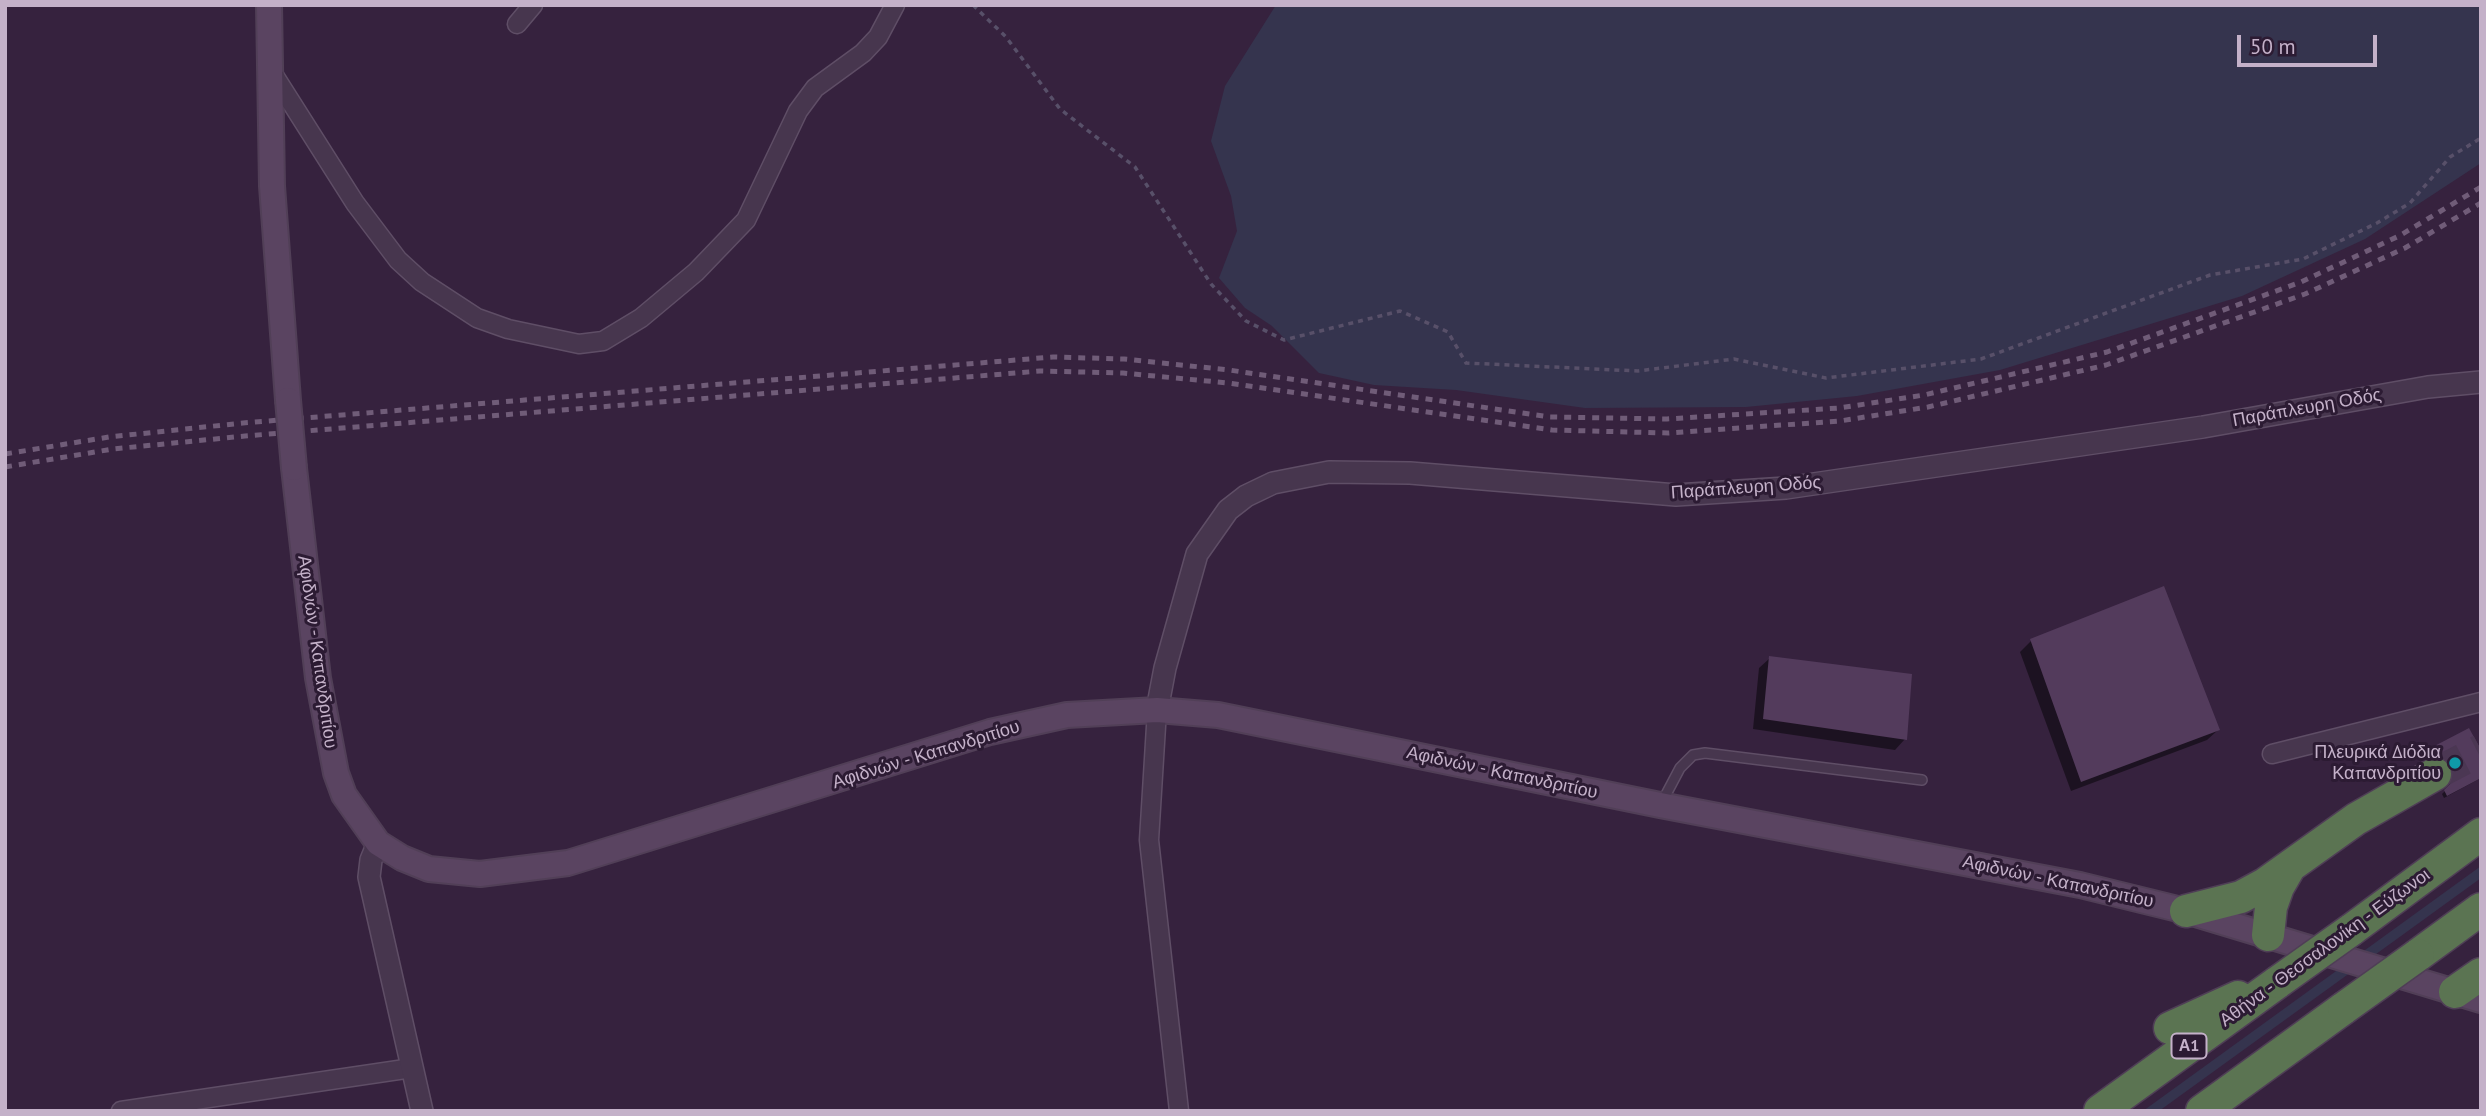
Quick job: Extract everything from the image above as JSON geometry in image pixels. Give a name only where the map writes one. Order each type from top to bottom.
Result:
[{"type":"highway","points":[[2186,911],[2241,897],[2289,868],[2356,819],[2435,774]]},
{"type":"highway","name":"Αθήνα - Θεσσαλονίκη - Εύζωνοι","points":[[2100,1111],[2481,834]]},
{"type":"highway","points":[[2268,935],[2271,907],[2289,868]]},
{"type":"highway","points":[[2202,1111],[2481,909]]},
{"type":"highway","points":[[2468,996],[2481,974]]},
{"type":"highway","points":[[2170,1028],[2227,1001],[2278,982]]},
{"type":"highway","points":[[2300,1062],[2340,1011]]},
{"type":"main road","name":"Αφιδνών - Καπανδριτίου","points":[[269,5],[272,186],[288,400],[318,678],[329,747],[344,795],[378,843],[416,865],[455,873],[480,874],[568,863],[990,732],[1067,715],[1157,710],[1218,715],[1660,805],[2008,870],[2186,911],[2468,996]]},
{"type":"street","points":[[517,24],[533,5]]},
{"type":"street","points":[[268,64],[355,203],[398,260],[422,282],[477,318],[508,329],[579,344],[603,341],[641,318],[696,272],[746,220],[798,111],[815,88],[863,54],[878,37],[895,5]]},
{"type":"street","name":"Παράπλευρη Οδός","points":[[1157,710],[1165,668],[1197,554],[1212,528],[1228,510],[1246,496],[1273,483],[1329,472],[1397,472],[1676,495],[1786,488],[2203,427],[2428,387],[2481,382]]},
{"type":"street","points":[[2272,754],[2481,702]]},
{"type":"street","points":[[1157,710],[1149,840],[1179,1111]]},
{"type":"street","points":[[378,843],[371,860],[369,877],[422,1111]]},
{"type":"street","points":[[121,1111],[412,1068]]},
{"type":"lane","points":[[1660,805],[1680,768],[1692,755],[1705,753],[1922,780]]},
{"type":"path","points":[[973,5],[1006,37],[1060,109],[1135,167],[1211,284],[1246,321],[1284,340],[1400,311],[1448,332],[1466,363],[1638,371],[1734,359],[1826,378],[1981,359],[2210,275],[2303,258],[2377,223],[2410,203],[2449,157],[2481,138]]},
{"type":"shaded area","points":[[1276,5],[2481,5],[2481,163],[2365,239],[2242,296],[2000,370],[1857,396],[1746,407],[1585,408],[1456,390],[1374,385],[1319,373],[1272,326],[1245,308],[1219,278],[1237,231],[1231,196],[1211,141],[1225,86]]},
{"type":"shaded area","points":[[2481,866],[2481,878],[2401,936],[2159,1111],[2143,1111]]},
{"type":"building","points":[[2164,586],[2220,730],[2081,782],[2030,639]]},
{"type":"building","points":[[1769,656],[1912,674],[1907,740],[1763,719]]},
{"type":"building","name":"Πλευρικά Διόδια Καπανδριτίου","points":[[2469,728],[2481,750],[2481,778],[2447,796],[2444,790],[2451,783],[2451,766],[2444,758],[2426,758],[2423,752]]},
{"type":"tunnel","points":[[2435,774],[2481,750]]},
{"type":"railway","points":[[5,454],[109,437],[243,423],[1053,357],[1124,359],[1229,370],[1550,417],[1667,419],[1839,408],[1924,395],[2107,352],[2301,282],[2399,236],[2481,187]]},
{"type":"railway","points":[[5,467],[113,449],[245,436],[1040,371],[1123,373],[1228,383],[1552,430],[1668,433],[1840,421],[1928,407],[2106,365],[2305,294],[2405,248],[2481,203]]},
{"type":"place","name":"Πλευρικά Διόδια Καπανδριτίου","points":[[2455,763]]}]
